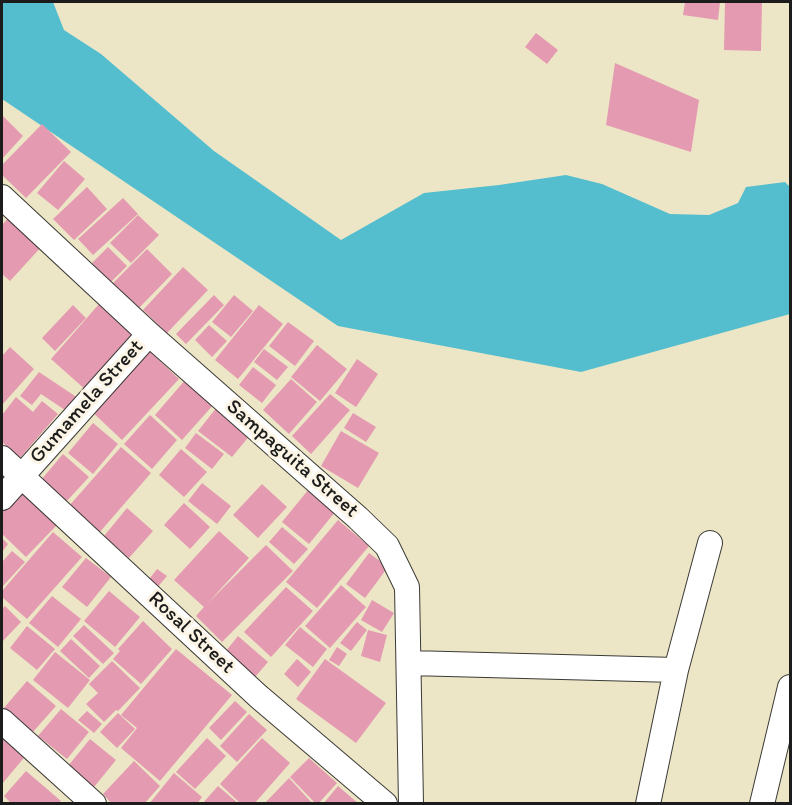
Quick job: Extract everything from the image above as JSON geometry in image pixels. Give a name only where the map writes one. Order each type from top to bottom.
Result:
[{"type":"street","name":"Sampaguita Street","points":[[2,197],[149,334],[387,546],[407,587],[411,804]]},
{"type":"street","name":"Gumamela Street","points":[[2,498],[20,475],[149,334]]},
{"type":"street","name":"Rosal Street","points":[[2,458],[258,696],[385,804]]},
{"type":"street","points":[[648,804],[676,670],[710,543]]},
{"type":"street","points":[[410,663],[676,670]]},
{"type":"street","points":[[762,804],[790,687]]},
{"type":"street","points":[[2,721],[94,804]]},
{"type":"water","points":[[2,2],[53,2],[64,30],[101,54],[214,151],[341,240],[424,193],[566,175],[602,184],[670,214],[709,215],[738,203],[746,187],[785,182],[790,187],[790,314],[581,372],[338,326],[2,99]]},
{"type":"building","points":[[685,2],[720,2],[718,20],[683,15]]},
{"type":"building","points":[[725,2],[762,2],[761,51],[724,50]]},
{"type":"building","points":[[536,33],[558,50],[547,64],[525,47]]},
{"type":"building","points":[[615,63],[699,100],[691,152],[606,125]]},
{"type":"building","points":[[2,115],[23,136],[2,159]]},
{"type":"building","points":[[42,124],[71,152],[26,198],[2,175],[2,165]]},
{"type":"building","points":[[64,161],[85,179],[58,210],[37,193]]},
{"type":"building","points":[[87,187],[107,209],[74,240],[53,219]]},
{"type":"building","points":[[123,198],[138,214],[93,255],[78,239]]},
{"type":"building","points":[[11,215],[43,245],[10,281],[2,274],[2,225]]},
{"type":"building","points":[[138,215],[159,235],[131,263],[110,243]]},
{"type":"building","points":[[108,247],[127,266],[111,282],[92,263]]},
{"type":"building","points":[[147,249],[172,274],[139,308],[113,283]]},
{"type":"building","points":[[183,267],[208,290],[167,333],[143,310]]},
{"type":"building","points":[[214,295],[224,305],[186,344],[176,334]]},
{"type":"building","points":[[234,295],[253,311],[231,337],[212,322]]},
{"type":"building","points":[[99,304],[135,336],[87,391],[51,359]]},
{"type":"building","points":[[73,305],[86,318],[55,351],[42,338]]},
{"type":"building","points":[[259,305],[283,324],[238,379],[215,360]]},
{"type":"building","points":[[288,322],[314,341],[295,366],[269,346]]},
{"type":"building","points":[[209,325],[227,341],[212,357],[195,340]]},
{"type":"building","points":[[317,345],[347,369],[320,401],[291,377]]},
{"type":"building","points":[[10,347],[34,369],[2,405],[2,356]]},
{"type":"building","points":[[145,347],[179,379],[122,440],[88,408]]},
{"type":"building","points":[[264,349],[288,367],[277,380],[254,362]]},
{"type":"building","points":[[357,359],[378,374],[356,407],[335,393]]},
{"type":"building","points":[[253,367],[276,385],[262,403],[239,385]]},
{"type":"building","points":[[39,372],[78,398],[68,412],[41,394],[32,405],[20,396]]},
{"type":"building","points":[[186,379],[214,404],[182,440],[155,415]]},
{"type":"building","points":[[291,379],[317,402],[289,434],[263,410]]},
{"type":"building","points":[[330,394],[350,410],[311,454],[292,436]]},
{"type":"building","points":[[16,397],[33,412],[42,401],[58,414],[20,458],[2,442],[2,415]]},
{"type":"building","points":[[217,407],[251,434],[232,457],[198,431]]},
{"type":"building","points":[[353,413],[376,427],[366,442],[344,428]]},
{"type":"building","points":[[150,415],[177,440],[152,469],[124,444]]},
{"type":"building","points":[[93,423],[118,444],[93,474],[68,453]]},
{"type":"building","points":[[341,431],[379,453],[358,488],[321,466]]},
{"type":"building","points":[[196,433],[224,454],[212,469],[185,448]]},
{"type":"building","points":[[121,447],[151,473],[99,533],[68,507]]},
{"type":"building","points":[[181,449],[207,472],[184,497],[159,475]]},
{"type":"building","points":[[63,454],[89,477],[66,502],[41,480]]},
{"type":"building","points":[[202,483],[231,506],[217,524],[188,501]]},
{"type":"building","points":[[262,484],[287,507],[258,538],[233,515]]},
{"type":"building","points":[[313,484],[340,506],[309,544],[282,522]]},
{"type":"building","points":[[20,490],[57,525],[26,557],[2,534],[2,510]]},
{"type":"building","points":[[184,503],[210,527],[190,549],[164,525]]},
{"type":"building","points":[[127,508],[153,531],[129,558],[104,536]]},
{"type":"building","points":[[338,520],[369,546],[317,608],[286,582]]},
{"type":"building","points":[[282,527],[308,549],[294,564],[269,542]]},
{"type":"building","points":[[219,531],[249,558],[207,604],[266,545],[293,571],[222,642],[196,616],[204,607],[174,580]]},
{"type":"building","points":[[53,532],[82,557],[27,619],[2,597],[2,591]]},
{"type":"building","points":[[2,538],[8,544],[2,552]]},
{"type":"building","points":[[12,551],[25,562],[2,587],[2,562]]},
{"type":"building","points":[[369,553],[388,567],[365,598],[346,584]]},
{"type":"building","points":[[86,558],[111,577],[87,607],[62,587]]},
{"type":"building","points":[[157,569],[167,576],[156,589],[147,582]]},
{"type":"building","points":[[341,585],[366,607],[330,648],[305,626]]},
{"type":"building","points":[[286,587],[313,611],[271,657],[244,632]]},
{"type":"building","points":[[109,591],[140,617],[115,647],[84,621]]},
{"type":"building","points":[[52,596],[81,619],[58,647],[29,623]]},
{"type":"building","points":[[372,600],[394,613],[382,632],[361,620]]},
{"type":"building","points":[[5,606],[21,622],[2,642],[2,609]]},
{"type":"building","points":[[143,621],[172,649],[141,684],[113,659],[120,651],[118,649]]},
{"type":"building","points":[[357,622],[367,630],[351,651],[340,643]]},
{"type":"building","points":[[84,625],[114,653],[103,664],[73,636]]},
{"type":"building","points":[[27,626],[55,649],[37,670],[10,648]]},
{"type":"building","points":[[300,627],[327,649],[313,667],[285,645]]},
{"type":"building","points":[[368,630],[387,635],[380,662],[361,656]]},
{"type":"building","points":[[238,636],[268,662],[255,677],[226,651]]},
{"type":"building","points":[[71,639],[100,666],[89,678],[60,651]]},
{"type":"building","points":[[337,647],[347,654],[339,666],[329,660]]},
{"type":"building","points":[[176,649],[232,695],[160,781],[121,748],[137,728],[121,715]]},
{"type":"building","points":[[55,652],[90,680],[68,708],[33,680]]},
{"type":"building","points":[[297,659],[311,672],[298,687],[284,674]]},
{"type":"building","points":[[325,659],[386,703],[356,743],[296,699]]},
{"type":"building","points":[[112,661],[140,688],[104,722],[86,704],[98,693],[89,684]]},
{"type":"building","points":[[27,681],[56,706],[32,733],[3,709]]},
{"type":"building","points":[[235,701],[247,712],[221,740],[209,728]]},
{"type":"building","points":[[61,709],[89,732],[67,759],[38,736]]},
{"type":"building","points":[[87,711],[102,724],[94,733],[78,720]]},
{"type":"building","points":[[118,713],[135,729],[117,748],[100,732]]},
{"type":"building","points":[[249,714],[267,730],[237,762],[220,746]]},
{"type":"building","points":[[2,731],[28,753],[2,784]]},
{"type":"building","points":[[207,738],[226,756],[195,789],[176,772]]},
{"type":"building","points":[[262,738],[290,763],[254,804],[241,804],[220,784]]},
{"type":"building","points":[[90,739],[116,760],[94,787],[68,766]]},
{"type":"building","points":[[309,758],[337,783],[318,804],[290,777]]},
{"type":"building","points":[[134,761],[160,786],[144,804],[112,804],[103,794]]},
{"type":"building","points":[[26,771],[61,801],[58,804],[12,804],[4,796]]},
{"type":"building","points":[[174,773],[202,797],[197,804],[149,804]]},
{"type":"building","points":[[289,778],[313,804],[264,804]]},
{"type":"building","points":[[218,786],[239,804],[202,804]]},
{"type":"building","points":[[338,786],[359,804],[323,804]]}]
